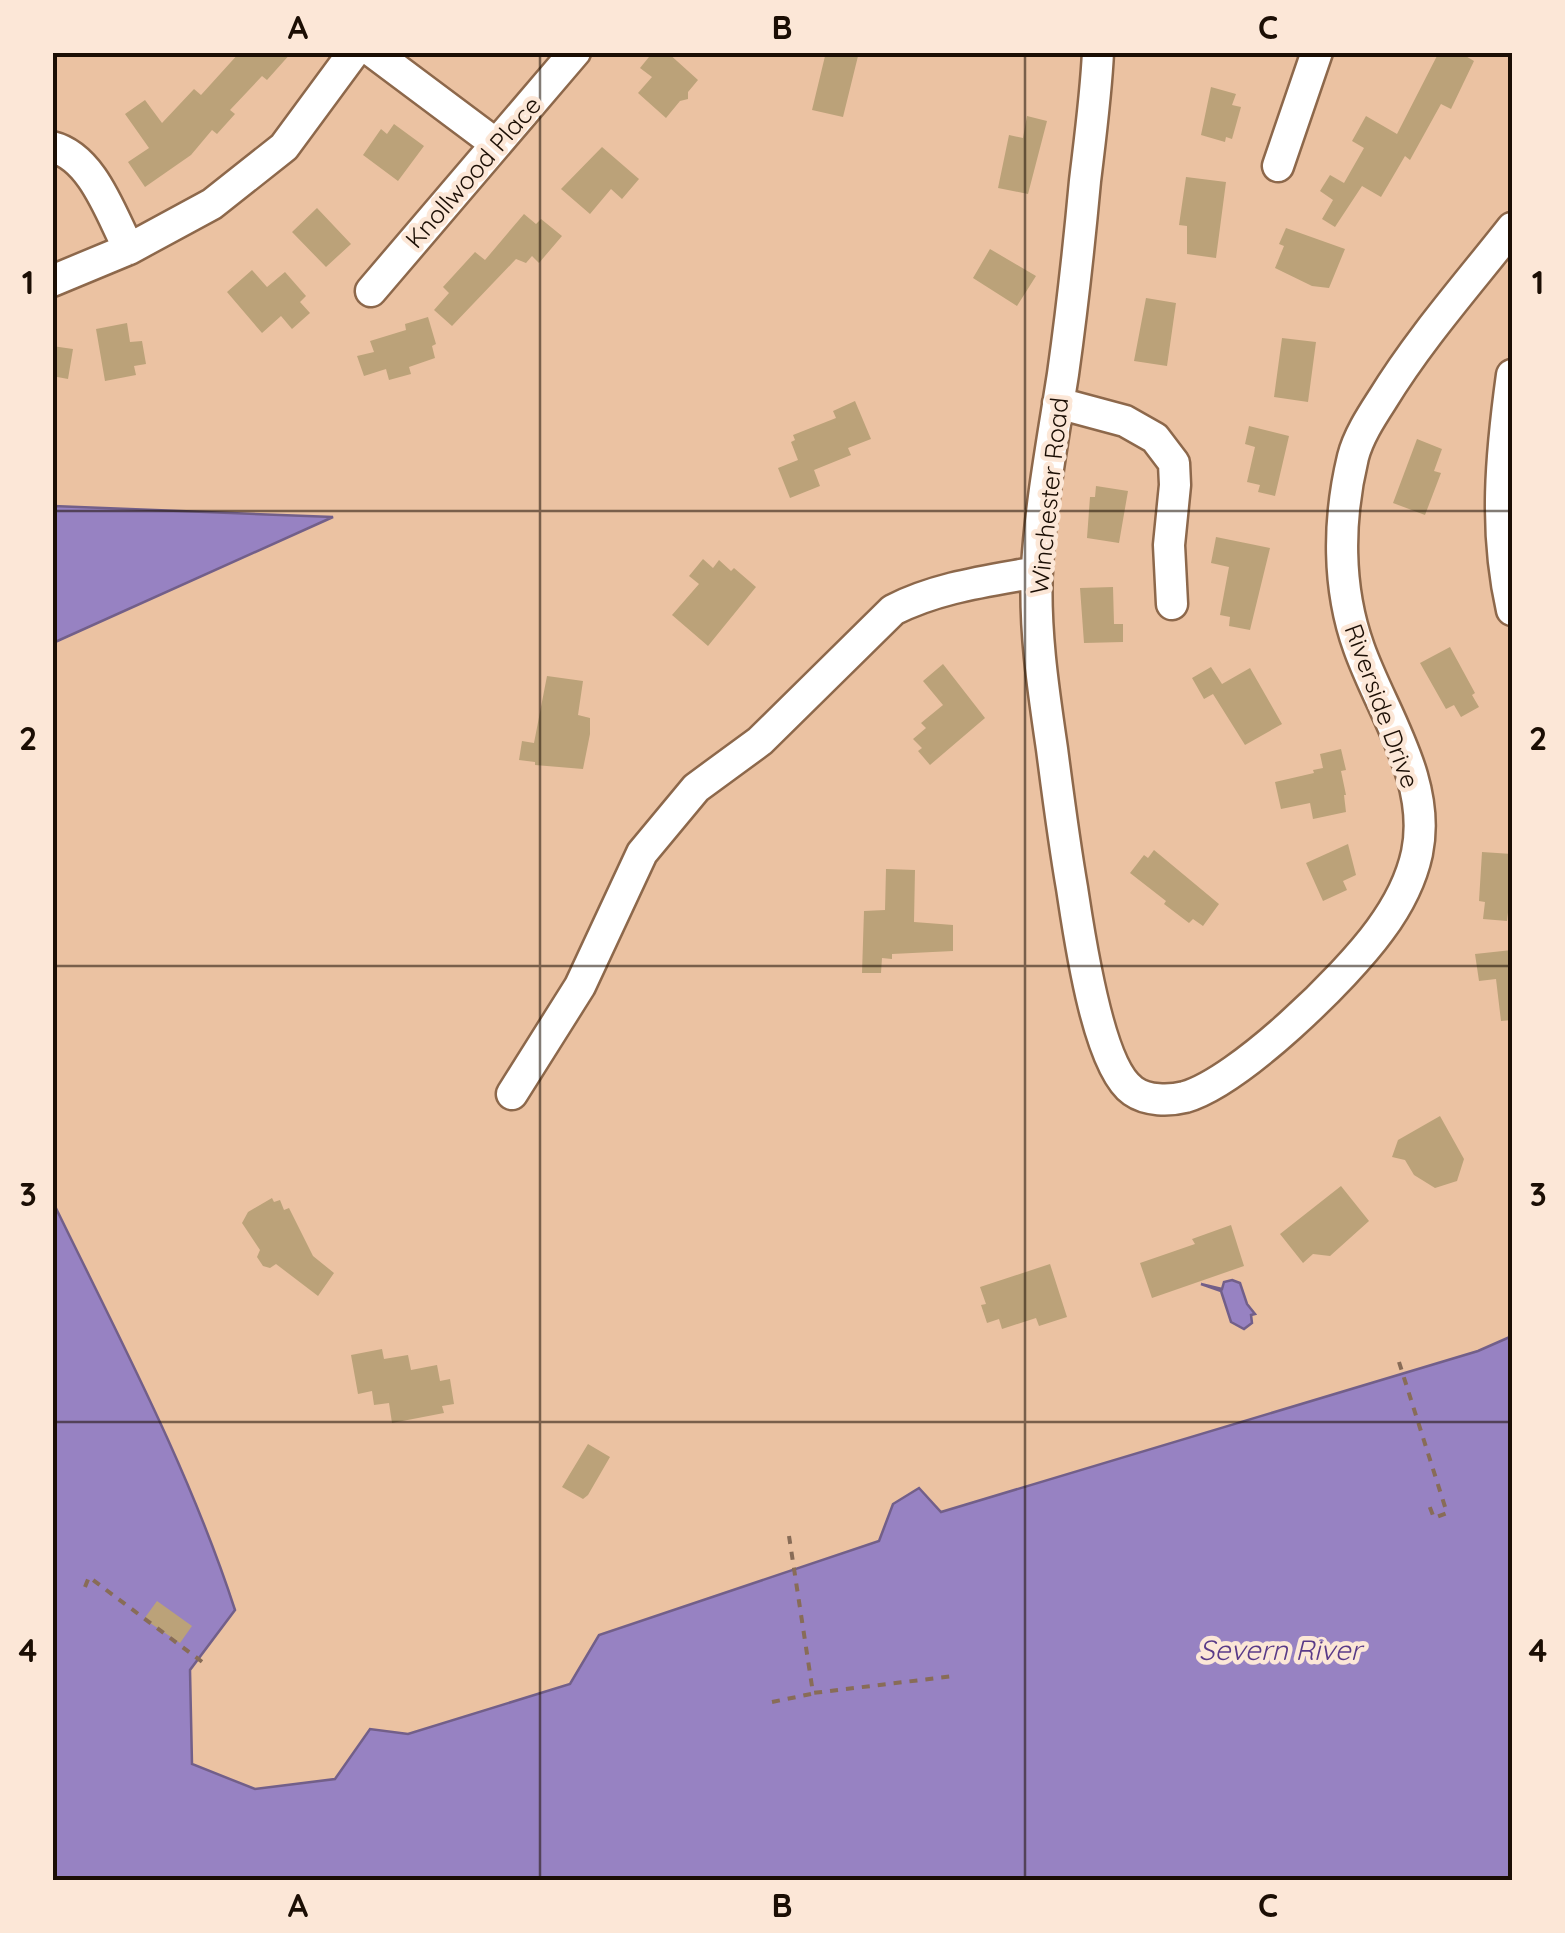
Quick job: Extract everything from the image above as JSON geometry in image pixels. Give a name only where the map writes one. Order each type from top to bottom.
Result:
[{"type":"street","points":[[52,281],[129,249],[212,204],[284,148],[354,52]]},
{"type":"street","points":[[373,52],[496,144]]},
{"type":"street","name":"Knollwood Place","points":[[371,290],[575,52]]},
{"type":"street","name":"Winchester Road","points":[[1098,52],[1071,316],[1040,528],[1036,622],[1072,887],[1101,1035],[1118,1076],[1131,1090],[1147,1098]]},
{"type":"street","points":[[1278,166],[1317,52]]},
{"type":"street","points":[[52,147],[68,151],[90,176],[129,249]]},
{"type":"street","name":"Riverside Drive","points":[[1147,1098],[1184,1097],[1211,1086],[1252,1056],[1344,974],[1380,932],[1405,889],[1418,848],[1416,800],[1405,755],[1359,649],[1350,618],[1341,540],[1347,487],[1355,448],[1395,379],[1450,302],[1512,228]]},
{"type":"street","points":[[1512,375],[1499,498],[1501,552],[1512,610]]},
{"type":"street","points":[[1058,403],[1125,421],[1154,438],[1174,463],[1169,546],[1172,604]]},
{"type":"street","points":[[512,1094],[580,986],[642,853],[696,788],[760,740],[893,610],[947,589],[1037,572]]},
{"type":"path","points":[[1399,1362],[1448,1513],[1434,1518],[1429,1505]]},
{"type":"path","points":[[789,1536],[813,1693]]},
{"type":"path","points":[[85,1587],[89,1577],[205,1664]]},
{"type":"path","points":[[772,1702],[813,1693],[954,1676]]},
{"type":"water","points":[[53,506],[333,517],[53,643]]},
{"type":"water","name":"Severn River","points":[[52,1200],[174,1453],[235,1610],[190,1670],[192,1764],[255,1789],[335,1779],[370,1729],[408,1734],[570,1684],[599,1635],[879,1541],[893,1504],[919,1488],[941,1512],[1478,1351],[1512,1336],[1512,1880],[53,1880]]},
{"type":"water","points":[[1224,1282],[1240,1283],[1255,1314],[1244,1329],[1231,1322],[1221,1291],[1201,1284],[1222,1289]]},
{"type":"building","points":[[240,52],[292,52],[267,80],[262,76],[230,110],[235,114],[217,134],[212,130],[191,155],[145,187],[128,162],[149,148],[125,114],[145,100],[162,123],[194,89],[201,95]]},
{"type":"building","points":[[653,52],[667,52],[698,80],[688,92],[688,99],[680,101],[666,118],[638,93],[652,77],[640,68]]},
{"type":"building","points":[[826,52],[859,52],[843,117],[812,110]]},
{"type":"building","points":[[1439,52],[1459,52],[1474,61],[1451,109],[1441,104],[1410,160],[1405,156],[1381,197],[1362,186],[1335,227],[1322,219],[1333,200],[1320,191],[1330,175],[1344,183],[1364,148],[1352,141],[1366,116],[1397,134]]},
{"type":"building","points":[[1211,87],[1236,94],[1232,105],[1241,107],[1232,139],[1226,137],[1225,142],[1201,135]]},
{"type":"building","points":[[1027,116],[1047,121],[1028,194],[998,188],[1009,135],[1023,138]]},
{"type":"building","points":[[394,124],[424,146],[398,181],[363,155],[381,129],[387,134]]},
{"type":"building","points":[[602,147],[639,179],[622,199],[611,189],[590,214],[561,189]]},
{"type":"building","points":[[1186,177],[1226,182],[1216,258],[1187,254],[1187,226],[1179,225]]},
{"type":"building","points":[[317,208],[351,244],[326,267],[292,232]]},
{"type":"building","points":[[524,214],[536,224],[541,219],[562,236],[539,263],[532,256],[526,263],[516,259],[452,326],[434,310],[449,293],[443,287],[475,252],[485,260]]},
{"type":"building","points":[[1286,228],[1345,249],[1329,288],[1312,286],[1275,268]]},
{"type":"building","points":[[990,249],[1036,276],[1017,306],[973,278]]},
{"type":"building","points":[[252,270],[267,287],[285,272],[306,296],[300,302],[310,313],[292,329],[281,316],[262,333],[227,292]]},
{"type":"building","points":[[1146,298],[1176,303],[1167,366],[1134,361]]},
{"type":"building","points":[[428,317],[436,344],[432,346],[435,358],[409,367],[411,374],[389,380],[386,369],[364,376],[357,356],[374,352],[370,341],[406,330],[405,324]]},
{"type":"building","points":[[127,323],[130,342],[142,341],[146,364],[134,366],[136,375],[105,381],[96,329]]},
{"type":"building","points":[[1282,338],[1316,342],[1308,402],[1274,397]]},
{"type":"building","points":[[52,346],[73,349],[68,379],[52,376]]},
{"type":"building","points":[[855,401],[871,439],[848,448],[851,455],[814,470],[820,486],[790,498],[778,468],[798,460],[791,442],[795,440],[793,435],[836,418],[833,411]]},
{"type":"building","points":[[1249,426],[1289,436],[1275,496],[1258,492],[1260,485],[1247,482],[1255,447],[1245,444]]},
{"type":"building","points":[[1417,439],[1442,449],[1434,471],[1441,473],[1425,515],[1393,503]]},
{"type":"building","points":[[1096,486],[1128,491],[1119,543],[1087,538],[1090,497],[1095,497]]},
{"type":"building","points":[[1216,537],[1270,548],[1250,630],[1229,626],[1230,617],[1220,615],[1229,567],[1211,563]]},
{"type":"building","points":[[703,559],[713,568],[719,560],[756,587],[708,646],[672,615],[699,584],[689,576]]},
{"type":"building","points":[[1113,587],[1114,624],[1123,624],[1123,642],[1084,643],[1080,588]]},
{"type":"building","points":[[1450,647],[1479,707],[1461,717],[1454,705],[1446,709],[1420,663]]},
{"type":"building","points":[[943,664],[985,718],[930,765],[913,739],[926,728],[921,723],[943,705],[923,681]]},
{"type":"building","points":[[1211,667],[1222,684],[1250,668],[1282,724],[1245,745],[1213,694],[1204,699],[1192,678]]},
{"type":"building","points":[[547,676],[583,681],[578,715],[590,718],[590,734],[583,769],[519,760],[522,741],[534,743]]},
{"type":"building","points":[[1341,749],[1346,770],[1341,771],[1346,812],[1313,819],[1310,803],[1281,809],[1275,782],[1314,773],[1313,770],[1323,768],[1320,754]]},
{"type":"building","points":[[1348,844],[1356,875],[1343,881],[1347,890],[1323,901],[1306,863]]},
{"type":"building","points":[[1154,850],[1219,904],[1203,926],[1193,919],[1189,923],[1130,873],[1144,855],[1148,858]]},
{"type":"building","points":[[1482,852],[1512,854],[1512,905],[1509,904],[1507,921],[1483,919],[1485,902],[1479,901]]},
{"type":"building","points":[[886,869],[915,870],[914,922],[953,925],[953,951],[892,954],[892,959],[882,958],[881,973],[862,973],[864,911],[885,910]]},
{"type":"building","points":[[1512,950],[1512,1020],[1501,1021],[1496,979],[1479,981],[1475,954]]},
{"type":"building","points":[[1440,1116],[1464,1159],[1457,1181],[1435,1188],[1414,1175],[1405,1160],[1392,1157],[1398,1140]]},
{"type":"building","points":[[1341,1186],[1369,1221],[1330,1256],[1313,1254],[1303,1263],[1280,1234]]},
{"type":"building","points":[[272,1198],[274,1202],[280,1200],[284,1210],[289,1208],[313,1256],[334,1273],[318,1296],[276,1264],[270,1268],[263,1266],[257,1257],[260,1250],[242,1223],[248,1212]]},
{"type":"building","points":[[1231,1225],[1244,1266],[1152,1298],[1140,1263],[1195,1244],[1192,1239]]},
{"type":"building","points":[[1050,1264],[1067,1317],[1039,1326],[1036,1318],[1002,1329],[999,1319],[987,1323],[980,1287]]},
{"type":"building","points":[[382,1349],[384,1359],[408,1355],[411,1370],[437,1365],[440,1381],[450,1379],[454,1404],[442,1406],[444,1413],[392,1423],[389,1403],[374,1405],[372,1391],[358,1394],[351,1355]]},
{"type":"building","points":[[588,1444],[610,1457],[583,1499],[562,1487]]},
{"type":"building","points":[[157,1601],[192,1626],[180,1643],[144,1619]]}]
